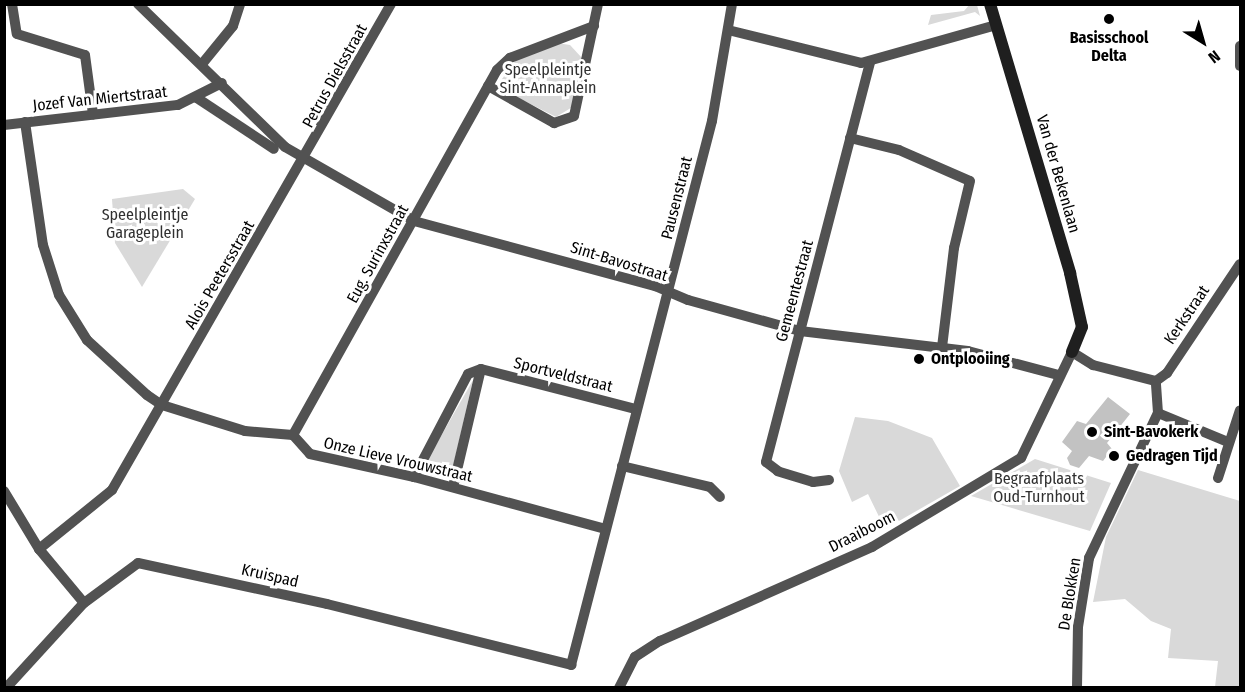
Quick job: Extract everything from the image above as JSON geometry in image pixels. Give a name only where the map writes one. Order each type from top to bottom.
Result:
[{"type":"street","points":[[12,4],[17,34],[85,55],[93,114]]},
{"type":"street","name":"Sint-Bavostraat","points":[[138,4],[303,159],[414,221],[800,331],[942,347],[1000,357],[1058,375]]},
{"type":"street","points":[[202,64],[233,26],[240,4]]},
{"type":"street","name":"Petrus Dielsstraat","points":[[303,159],[391,4]]},
{"type":"street","points":[[488,86],[546,120],[566,122],[579,108],[598,4]]},
{"type":"street","name":"Pausenstraat","points":[[571,665],[712,121],[732,4]]},
{"type":"street","name":"Van der Bekenlaan","points":[[990,4],[1070,273],[1082,327],[1072,352]]},
{"type":"street","points":[[728,30],[870,62],[996,25]]},
{"type":"street","name":"Eug. Surinxstraat","points":[[293,435],[488,86],[510,58],[594,26]]},
{"type":"street","points":[[1240,46],[1240,66]]},
{"type":"street","name":"Gemeentestraat","points":[[829,480],[813,482],[778,471],[766,462],[870,62]]},
{"type":"street","name":"Jozef Van Miertstraat","points":[[4,124],[178,105],[197,98],[222,82]]},
{"type":"street","points":[[197,98],[274,148]]},
{"type":"street","points":[[25,122],[43,245],[59,295],[101,356],[162,405],[244,430],[293,435]]},
{"type":"street","points":[[850,138],[898,150],[970,181],[954,248],[942,347]]},
{"type":"street","name":"Alois Peetersstraat","points":[[39,549],[112,490],[303,159]]},
{"type":"street","name":"Kerkstraat","points":[[1156,381],[1167,373],[1240,264]]},
{"type":"street","points":[[1072,352],[1093,365],[1156,381],[1158,413],[1228,442]]},
{"type":"street","name":"Draaiboom","points":[[619,687],[635,657],[660,641],[872,547],[1021,458],[1058,375],[1072,352]]},
{"type":"street","points":[[414,477],[468,374],[481,369]]},
{"type":"street","points":[[453,487],[481,369]]},
{"type":"street","name":"Sportveldstraat","points":[[481,369],[636,409]]},
{"type":"street","points":[[1218,478],[1240,410]]},
{"type":"street","name":"De Blokken","points":[[1077,687],[1078,627],[1089,558],[1158,413]]},
{"type":"street","name":"Onze Lieve Vrouwstraat","points":[[293,435],[310,454],[453,487],[605,530]]},
{"type":"street","points":[[622,466],[710,487],[720,497]]},
{"type":"street","points":[[4,490],[39,549],[84,603]]},
{"type":"street","name":"Kruispad","points":[[6,687],[84,603],[138,563],[571,665]]},
{"type":"green space","points":[[970,4],[977,5],[980,16],[975,12],[928,25],[931,15],[964,11]]},
{"type":"green space","name":"Speelpleintje Sint-Annaplein","points":[[557,43],[570,45],[582,58],[574,106],[556,117],[505,91],[502,79],[517,59]]},
{"type":"green space","name":"Speelpleintje Garageplein","points":[[183,189],[195,199],[142,287],[115,243],[112,199]]},
{"type":"green space","points":[[473,380],[452,471],[445,477],[431,476],[424,466]]},
{"type":"green space","points":[[855,417],[888,421],[932,438],[960,486],[885,529],[868,494],[852,502],[839,471]]},
{"type":"green space","name":"Begraafplaats Oud-Turnhout","points":[[1035,459],[1111,483],[1090,531],[971,496]]},
{"type":"green space","points":[[1138,470],[1240,501],[1240,687],[1215,687],[1218,661],[1168,658],[1171,629],[1151,621],[1125,599],[1093,602],[1106,537]]},
{"type":"building","name":"Sint-Bavokerk","points":[[1108,397],[1130,414],[1107,443],[1112,449],[1103,461],[1089,456],[1079,468],[1070,465],[1067,458],[1072,451],[1062,442],[1077,421],[1086,424]]},
{"type":"place","name":"Basisschool Delta","points":[[1109,19]]},
{"type":"place","name":"Ontplooiing","points":[[919,359]]},
{"type":"place","name":"Sint-Bavokerk","points":[[1092,432]]},
{"type":"place","name":"Gedragen Tijd","points":[[1114,456]]}]
